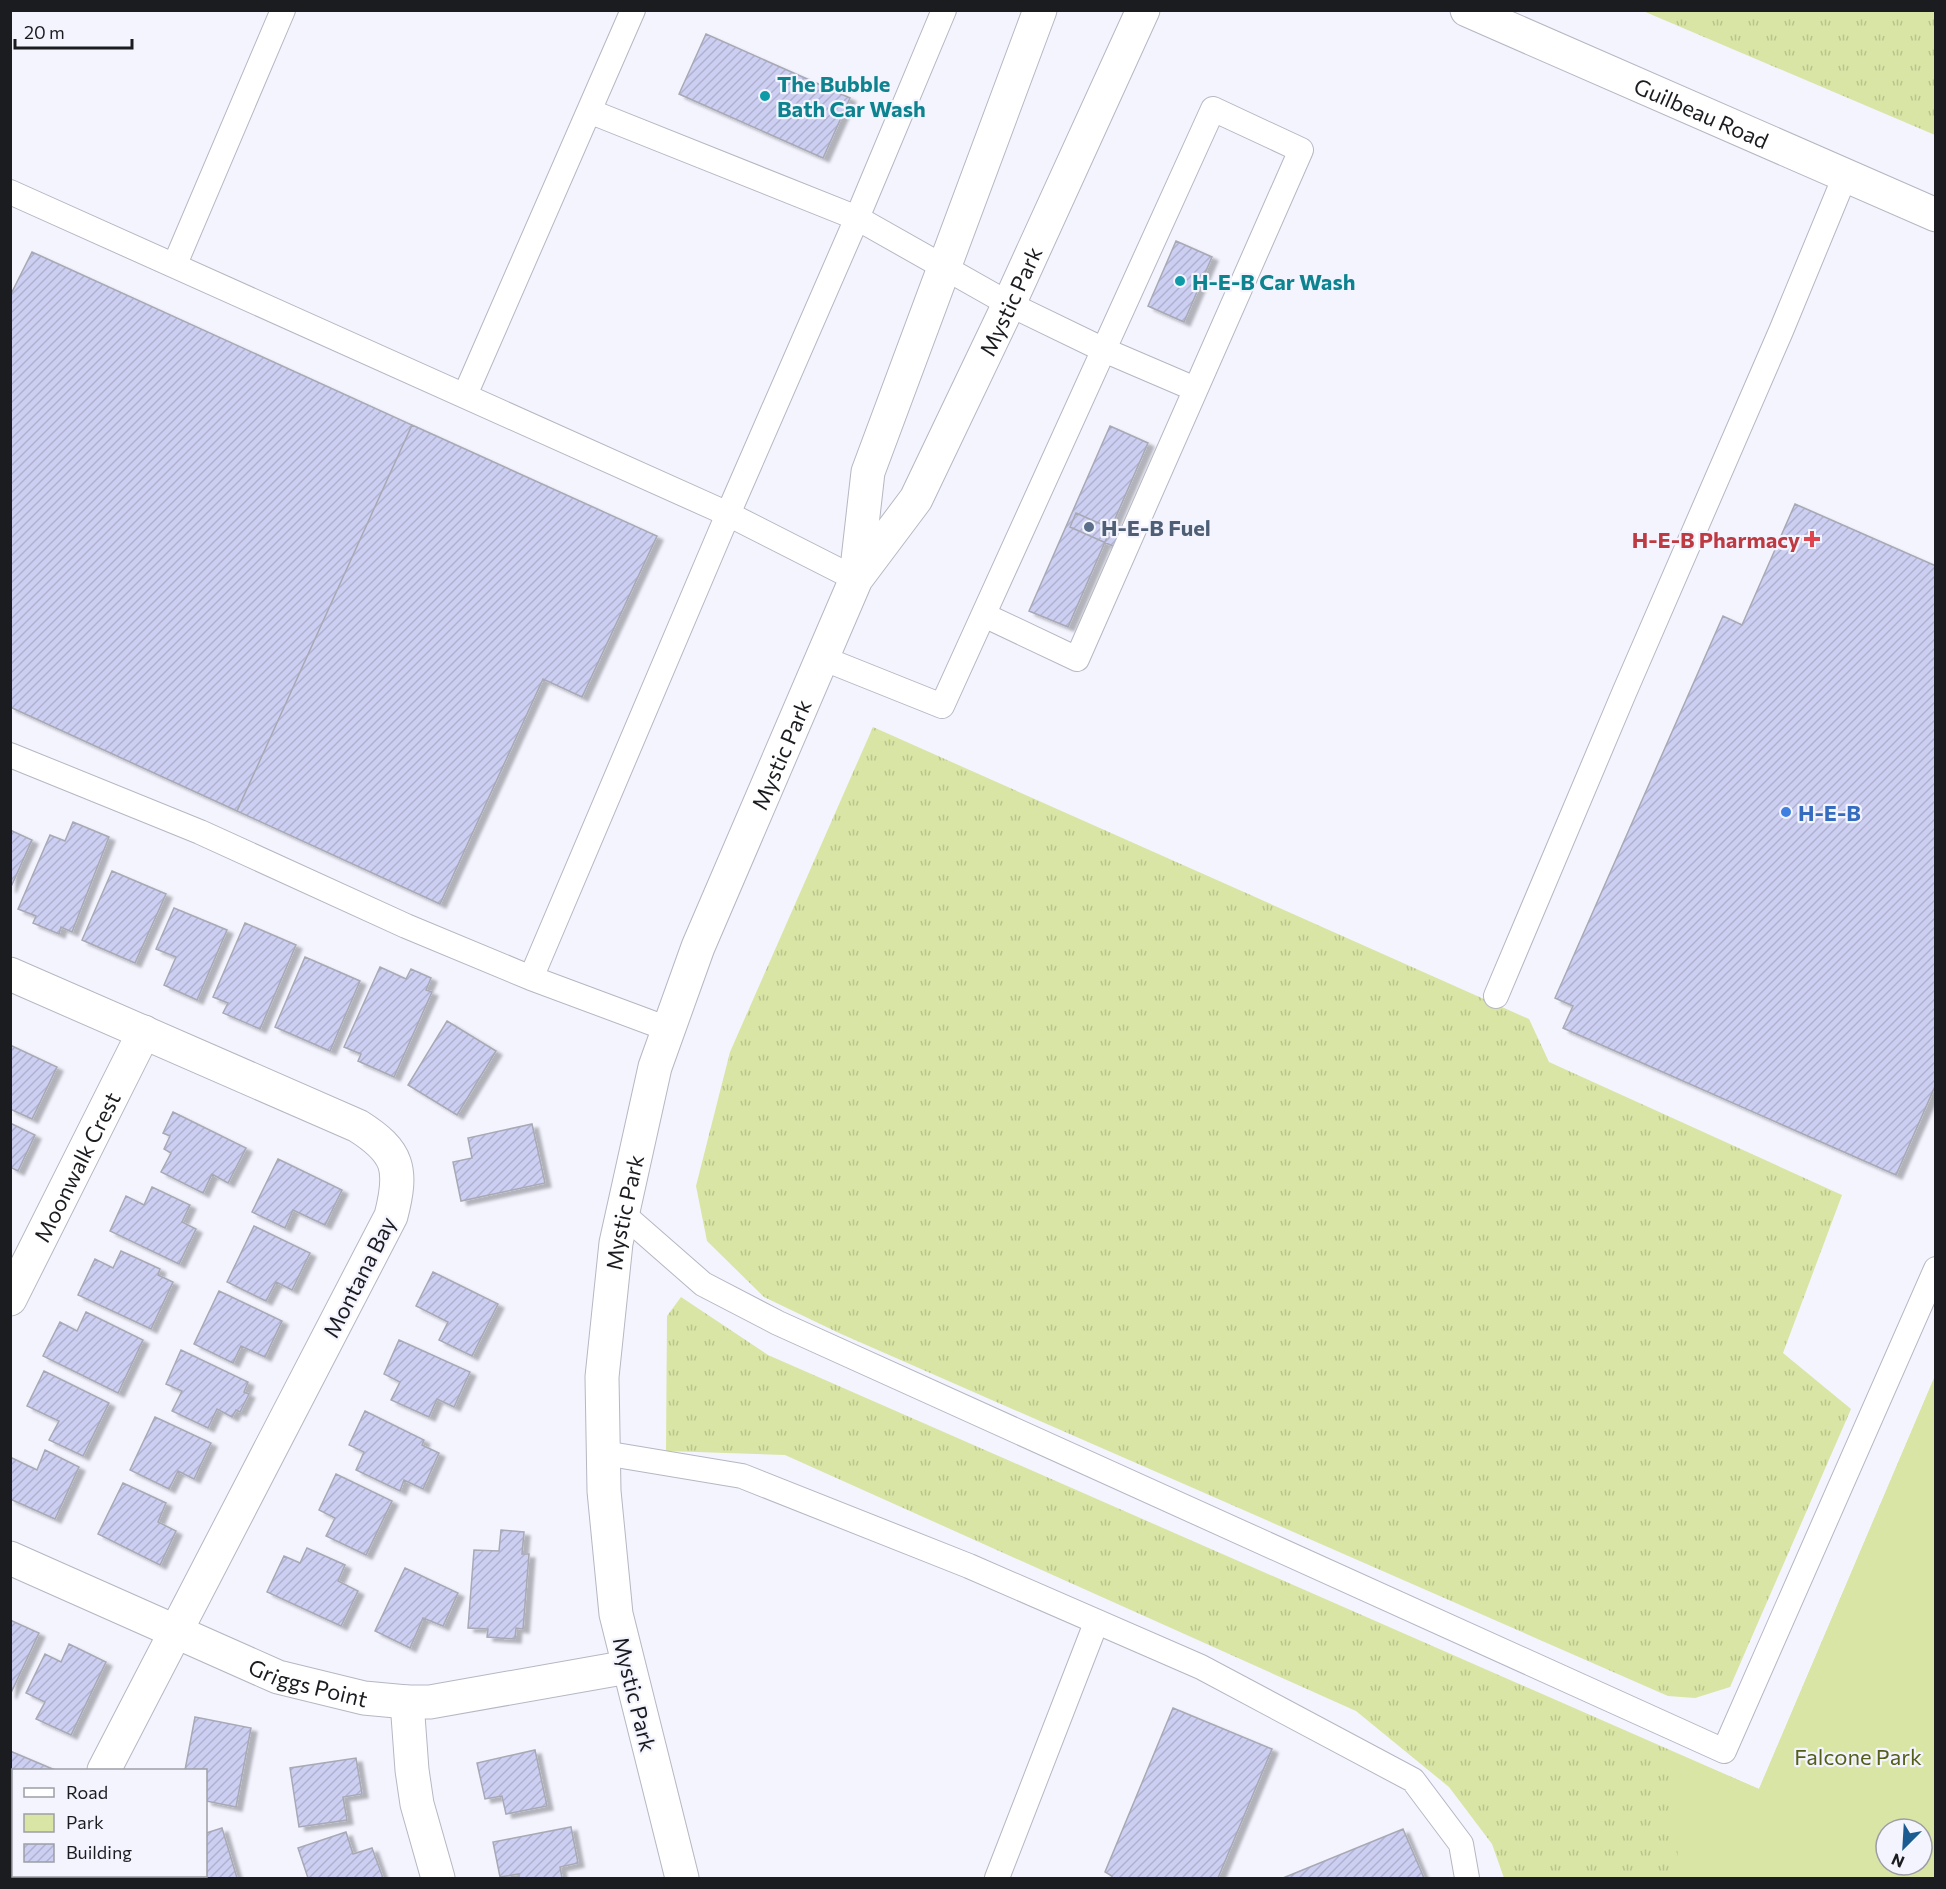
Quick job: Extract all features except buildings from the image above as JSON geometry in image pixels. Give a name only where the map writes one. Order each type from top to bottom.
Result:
[{"type":"street","name":"Mystic Park","points":[[856,579],[868,472],[1040,10]]},
{"type":"street","name":"Mystic Park","points":[[682,1878],[616,1614],[604,1491],[602,1377],[616,1243],[655,1067],[698,946],[856,579],[916,499],[1009,304],[1143,10]]},
{"type":"street","name":"Guilbeau Road","points":[[1467,10],[1935,216]]},
{"type":"street","name":"Montana Bay","points":[[10,974],[358,1126],[376,1137],[391,1151],[396,1169],[398,1191],[391,1216],[105,1769]]},
{"type":"street","name":"Moonwalk Crest","points":[[10,1299],[144,1032]]},
{"type":"street","name":"Griggs Point","points":[[10,1558],[278,1677],[364,1698],[430,1702],[628,1667]]},
{"type":"street","points":[[407,1702],[417,1804],[438,1878]]},
{"type":"lane","points":[[175,264],[283,10]]},
{"type":"lane","points":[[465,396],[633,10]]},
{"type":"lane","points":[[531,978],[944,10]]},
{"type":"lane","points":[[822,658],[942,706],[1213,109],[1300,150],[1077,659],[984,615]]},
{"type":"lane","points":[[589,111],[857,218],[1009,304],[1104,350],[1196,389]]},
{"type":"lane","points":[[1496,996],[1781,331],[1845,176]]},
{"type":"lane","points":[[10,192],[175,264],[728,514],[856,579]]},
{"type":"lane","points":[[10,755],[200,832],[406,926],[531,978],[668,1029]]},
{"type":"lane","points":[[623,1214],[703,1284],[778,1323],[1724,1751],[1935,1269]]},
{"type":"lane","points":[[604,1453],[742,1476],[969,1566],[1202,1667],[1413,1780],[1461,1844],[1467,1878]]},
{"type":"lane","points":[[997,1878],[1096,1623]]},
{"type":"green space","points":[[1643,11],[1935,11],[1935,135]]},
{"type":"green space","points":[[873,727],[1529,1019],[1549,1062],[1842,1195],[1783,1353],[1851,1409],[1730,1687],[1695,1698],[1668,1696],[839,1333],[764,1297],[707,1241],[696,1186],[730,1052]]},
{"type":"green space","points":[[681,1297],[768,1355],[1759,1789],[1935,1376],[1935,1878],[1504,1878],[1492,1844],[1449,1787],[1356,1711],[785,1455],[666,1451],[667,1316]]},
{"type":"green space","name":"Falcone Park","points":[[1935,1376],[1935,1878],[1679,1878],[1672,1752],[1759,1789]]},
{"type":"place","name":"The Bubble Bath Car Wash","points":[[765,96]]},
{"type":"place","name":"H-E-B Car Wash","points":[[1180,281]]},
{"type":"place","name":"H-E-B Fuel","points":[[1089,527]]},
{"type":"place","name":"H-E-B Pharmacy","points":[[1812,539]]},
{"type":"place","name":"H-E-B","points":[[1786,812]]}]
